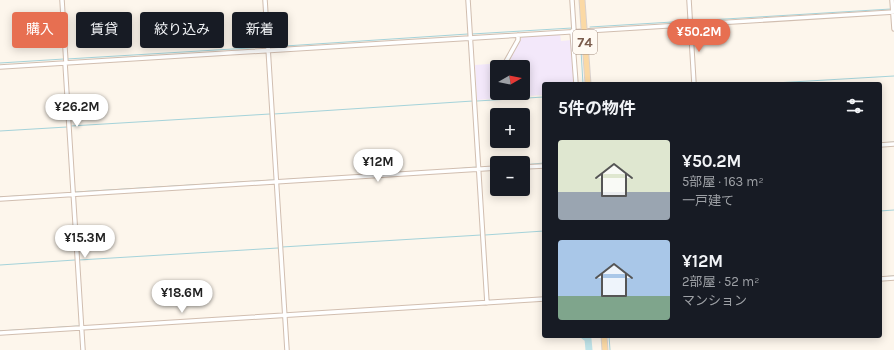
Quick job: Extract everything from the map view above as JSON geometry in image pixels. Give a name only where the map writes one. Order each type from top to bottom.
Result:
[{"type":"main road","name":"74","points":[[582,0],[588,82]]},
{"type":"main road","points":[[604,338],[605,350]]},
{"type":"street","points":[[62,0],[83,350]]},
{"type":"street","points":[[265,0],[286,350]]},
{"type":"street","points":[[468,0],[487,303]]},
{"type":"street","points":[[572,0],[576,82]]},
{"type":"street","points":[[689,0],[694,82]]},
{"type":"street","points":[[892,0],[894,29]]},
{"type":"street","points":[[0,67],[66,61],[518,35],[573,29],[584,30],[690,22],[893,12]]},
{"type":"street","points":[[507,60],[518,40],[518,35]]},
{"type":"street","points":[[882,145],[894,144]]},
{"type":"street","points":[[530,167],[542,166]]},
{"type":"street","points":[[0,199],[490,168]]},
{"type":"street","points":[[882,279],[894,278]]},
{"type":"street","points":[[0,333],[284,314],[542,299]]},
{"type":"shaded area","points":[[560,34],[561,41],[572,40],[575,82],[542,82],[542,95],[530,96],[530,60],[509,60],[522,37]]},
{"type":"shaded area","points":[[490,64],[490,99],[477,100],[475,65]]},
{"type":"waterway","points":[[692,21],[891,9]]},
{"type":"waterway","points":[[590,27],[689,21]]},
{"type":"waterway","points":[[472,34],[572,28]]},
{"type":"waterway","points":[[580,33],[583,82]]},
{"type":"waterway","points":[[288,46],[468,34]]},
{"type":"waterway","points":[[67,59],[249,48]]},
{"type":"waterway","points":[[0,63],[64,59]]},
{"type":"waterway","points":[[792,82],[894,76]]},
{"type":"waterway","points":[[477,101],[542,97]]},
{"type":"waterway","points":[[274,114],[473,101]]},
{"type":"waterway","points":[[71,126],[270,114]]},
{"type":"waterway","points":[[0,131],[67,127]]},
{"type":"waterway","points":[[882,143],[894,142]]},
{"type":"waterway","points":[[530,164],[542,163]]},
{"type":"waterway","points":[[456,169],[477,167]]},
{"type":"waterway","points":[[278,180],[407,172]]},
{"type":"waterway","points":[[76,192],[274,180]]},
{"type":"waterway","points":[[0,197],[71,193]]},
{"type":"waterway","points":[[882,211],[894,210]]},
{"type":"waterway","points":[[485,235],[542,231]]},
{"type":"waterway","points":[[282,247],[481,235]]},
{"type":"waterway","points":[[79,260],[278,248]]},
{"type":"waterway","points":[[0,265],[75,260]]},
{"type":"waterway","points":[[882,277],[894,276]]},
{"type":"waterway","points":[[286,313],[311,312]]},
{"type":"waterway","points":[[232,317],[283,314]]},
{"type":"waterway","points":[[0,331],[79,326]]},
{"type":"waterway","points":[[587,338],[589,350]]},
{"type":"waterway","points":[[609,338],[610,350]]}]
